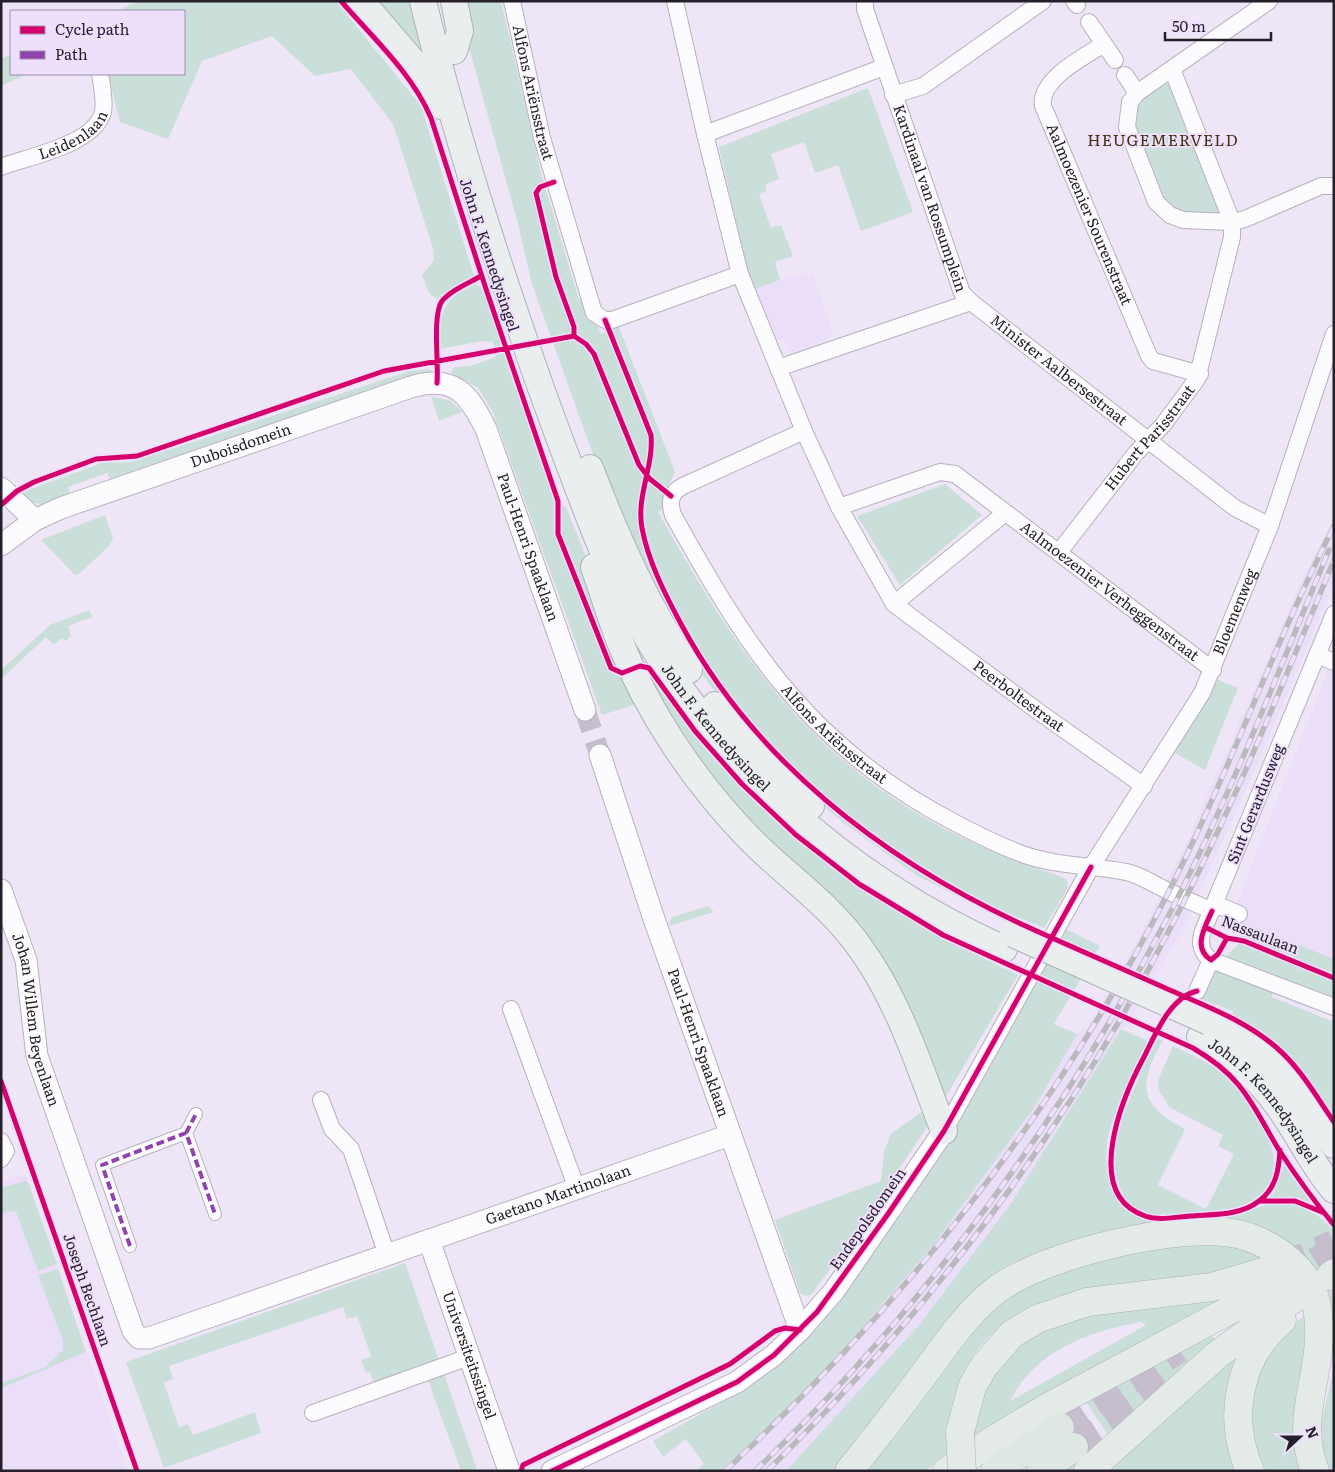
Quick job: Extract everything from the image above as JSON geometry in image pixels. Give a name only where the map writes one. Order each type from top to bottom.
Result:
[{"type":"highway","points":[[849,1471],[953,1335],[976,1308],[1008,1282],[1035,1268],[1086,1251],[1160,1236],[1210,1232],[1249,1237],[1278,1251],[1302,1275],[1316,1299],[1323,1318],[1325,1346],[1322,1372],[1308,1427],[1308,1451],[1315,1471]]},
{"type":"highway","points":[[962,1471],[960,1432],[976,1377],[1003,1343],[1031,1322],[1061,1309],[1087,1302],[1212,1288],[1294,1286]]},
{"type":"highway","points":[[948,1471],[998,1437],[1050,1406],[1294,1286]]},
{"type":"highway","points":[[1088,1471],[1294,1286]]},
{"type":"highway","points":[[1250,1471],[1240,1442],[1238,1399],[1244,1376],[1266,1335],[1286,1317],[1294,1286]]},
{"type":"highway","points":[[995,1471],[1067,1437],[1041,1471]]},
{"type":"main road","points":[[361,1],[415,64],[445,116],[458,131]]},
{"type":"main road","name":"John F. Kennedysingel","points":[[423,1],[458,131],[487,228],[527,348],[590,519],[624,596],[663,662],[713,731],[771,794],[821,838],[879,881],[942,920],[1009,942],[1204,1029],[1245,1042],[1278,1070],[1334,1145]]},
{"type":"main road","name":"John F. Kennedysingel","points":[[441,1],[518,268],[578,436],[625,556],[644,596],[674,646],[731,724],[764,761],[814,809],[861,846],[1009,942]]},
{"type":"main road","points":[[454,1],[460,31],[454,51]]},
{"type":"main road","points":[[590,519],[587,544],[609,611],[621,644],[652,707],[694,772],[734,821],[782,870],[838,920],[861,948],[899,1017],[944,1131]]},
{"type":"main road","name":"John F. Kennedysingel","points":[[1204,1029],[1219,1048],[1239,1063],[1270,1096],[1334,1190]]},
{"type":"street","name":"Alfons Ariënsstraat","points":[[512,1],[533,101],[567,228],[591,307],[596,315],[605,320],[614,319],[740,274]]},
{"type":"street","points":[[675,1],[704,134],[740,274],[804,431],[838,507],[894,604],[1005,513]]},
{"type":"street","name":"Kardinaal van Rossumplein","points":[[778,368],[971,302],[962,293],[956,280],[893,95],[865,9],[865,1]]},
{"type":"street","points":[[893,95],[923,86],[1043,1]]},
{"type":"street","points":[[1270,1],[1137,93],[1130,102],[1128,128],[1159,207],[1177,218],[1232,222],[1245,219],[1321,186],[1334,186]]},
{"type":"street","points":[[1089,22],[1114,60]]},
{"type":"street","name":"Aalmoezenier Sourenstraat","points":[[1104,44],[1049,84],[1043,96],[1043,106],[1149,356],[1153,361],[1200,374]]},
{"type":"street","points":[[704,134],[884,67]]},
{"type":"street","points":[[1172,69],[1232,222]]},
{"type":"street","name":"Leidenlaan","points":[[1,166],[83,138],[98,122],[103,110],[100,75]]},
{"type":"street","points":[[1125,75],[1137,93]]},
{"type":"street","name":"Hubert Parisstraat","points":[[1059,552],[1136,453],[1163,425],[1200,374],[1232,237],[1232,222]]},
{"type":"street","name":"Minister Aalbersestraat","points":[[971,302],[1235,508],[1270,526]]},
{"type":"street","name":"Bloemenweg","points":[[1091,867],[1202,693],[1213,670],[1270,526],[1334,334]]},
{"type":"street","name":"Duboisdomein","points":[[1,546],[30,523],[61,508],[412,386],[437,383],[460,390]]},
{"type":"street","name":"Paul-Henri Spaaklaan","points":[[460,390],[473,403],[486,429],[585,710]]},
{"type":"street","name":"Alfons Ariënsstraat","points":[[804,431],[682,486],[671,496],[670,505],[673,515],[719,597],[786,692],[833,740],[882,779],[964,829],[1024,855],[1060,864],[1131,873],[1213,908],[1239,914]]},
{"type":"street","name":"Aalmoezenier Verheggenstraat","points":[[838,507],[940,472],[949,472],[1059,552],[1213,670]]},
{"type":"street","points":[[1,488],[30,523]]},
{"type":"street","points":[[1,502],[30,523]]},
{"type":"street","name":"Peerboltestraat","points":[[894,604],[1144,786]]},
{"type":"street","name":"Sint Gerardusweg","points":[[1211,960],[1205,955],[1201,942],[1203,931],[1334,614]]},
{"type":"street","points":[[1317,655],[1334,662]]},
{"type":"street","name":"Paul-Henri Spaaklaan","points":[[600,754],[653,916],[800,1330]]},
{"type":"street","name":"Endepolsdomein","points":[[552,1471],[737,1382],[774,1355],[800,1330],[834,1291],[944,1131],[1091,867]]},
{"type":"street","name":"Johan Willem Beyenlaan","points":[[1,890],[26,960],[35,1051],[69,1150]]},
{"type":"street","points":[[1197,991],[1211,960],[1334,1007]]},
{"type":"street","points":[[511,1009],[577,1189]]},
{"type":"street","points":[[321,1100],[332,1129],[351,1149],[387,1255]]},
{"type":"street","points":[[130,1246],[102,1165],[186,1133],[196,1114]]},
{"type":"street","points":[[186,1133],[215,1214]]},
{"type":"street","name":"Gaetano Martinolaan","points":[[150,1338],[730,1135]]},
{"type":"street","points":[[1,1141],[6,1151],[1,1159]]},
{"type":"street","name":"Joseph Bechlaan","points":[[69,1150],[136,1335],[142,1339],[150,1338]]},
{"type":"street","name":"Universiteitssingel","points":[[429,1240],[509,1471]]},
{"type":"street","points":[[313,1414],[470,1358]]},
{"type":"shaded area","points":[[806,272],[808,277],[813,275],[833,333],[828,335],[830,343],[790,356],[784,338],[777,340],[755,289]]},
{"type":"shaded area","points":[[1334,518],[1334,584],[1250,781],[1182,931],[1128,1026],[1121,1029],[1010,1205],[919,1325],[877,1372],[786,1471],[720,1471],[777,1422],[835,1360],[935,1244],[1034,1108],[1077,1034],[1089,1024],[1142,931],[1184,848],[1303,578]]},
{"type":"shaded area","points":[[1334,655],[1334,959],[1231,918]]},
{"type":"shaded area","points":[[25,1174],[128,1471],[1,1471],[1,1182]]},
{"type":"green space","points":[[137,1],[336,1],[421,106],[474,276],[436,299],[429,293],[422,275],[434,260],[433,248],[393,124],[351,69],[315,76],[272,36],[202,61],[168,139],[120,122],[108,75],[185,75],[185,10],[119,10]]},
{"type":"green space","points":[[370,1],[415,1],[434,74]]},
{"type":"green space","points":[[456,1],[501,1],[541,173],[579,300],[584,298],[601,334],[619,327],[675,472],[663,498],[663,509],[658,512],[715,609],[777,693],[812,731],[851,767],[895,799],[945,829],[994,852],[1067,880],[1068,888],[1044,928],[1015,916],[1015,926],[916,875],[844,823],[815,799],[723,703],[691,659],[655,597],[599,471],[532,284],[517,220]]},
{"type":"green space","points":[[10,54],[10,75],[26,75],[1,86],[1,59]]},
{"type":"green space","points":[[1164,83],[1172,85],[1221,212],[1219,214],[1189,216],[1164,205],[1133,129],[1135,103]]},
{"type":"green space","points":[[868,88],[913,212],[861,231],[838,165],[815,173],[804,142],[771,154],[779,179],[765,185],[767,191],[759,194],[771,228],[781,225],[793,256],[775,262],[780,280],[755,289],[747,269],[719,147]]},
{"type":"green space","points":[[476,284],[483,289],[557,504],[566,507],[644,702],[602,715],[492,410],[478,388],[451,373],[454,367],[470,366],[496,357],[493,342],[482,341],[440,349],[444,309],[455,296]]},
{"type":"green space","points":[[428,369],[432,371],[431,375],[400,379],[110,479],[107,473],[68,487],[72,497],[40,504],[27,500],[20,495],[31,489],[102,463],[132,462],[410,371]]},
{"type":"green space","points":[[431,396],[451,401],[462,412],[439,421]]},
{"type":"green space","points":[[945,484],[982,515],[900,585],[857,516]]},
{"type":"green space","points":[[105,515],[113,538],[108,547],[79,574],[75,575],[41,540]]},
{"type":"green space","points":[[89,610],[92,617],[68,626],[71,636],[66,641],[62,638],[54,645],[46,637],[1,679],[1,670],[50,625]]},
{"type":"green space","points":[[643,668],[649,672],[700,743],[770,815],[807,847],[847,877],[930,930],[1018,975],[939,1108],[903,1015],[705,779]]},
{"type":"green space","points":[[1216,679],[1238,688],[1205,770],[1173,752]]},
{"type":"green space","points":[[708,906],[714,912],[669,926],[671,919],[675,916]]},
{"type":"green space","points":[[1239,921],[1334,959],[1334,1000],[1225,957],[1236,947],[1243,932]]},
{"type":"green space","points":[[1062,927],[1100,946],[1054,1024],[1077,1034],[1034,1108],[935,1243],[835,1360],[777,1422],[720,1471],[696,1471],[704,1464],[686,1439],[663,1457],[653,1441],[758,1381],[804,1340],[829,1310],[905,1209],[949,1140],[1017,1018]]},
{"type":"green space","points":[[1212,970],[1274,989],[1272,997],[1334,1022],[1334,1116],[1312,1085],[1278,1047],[1232,1015],[1233,1011],[1198,998]]},
{"type":"green space","points":[[1121,1029],[1148,1041],[1124,1093],[1109,1133],[1106,1160],[1108,1174],[1118,1197],[1126,1206],[1136,1214],[1163,1223],[1050,1249],[864,1431],[832,1471],[786,1471],[919,1325],[1010,1205]]},
{"type":"green space","points":[[1158,1039],[1163,1040],[1149,1069],[1147,1092],[1151,1102],[1158,1111],[1185,1129],[1158,1185],[1206,1209],[1234,1154],[1218,1146],[1223,1135],[1169,1107],[1159,1090],[1158,1080],[1173,1046],[1195,1056],[1222,1073],[1238,1089],[1259,1116],[1267,1132],[1274,1165],[1271,1180],[1255,1199],[1231,1209],[1158,1215],[1146,1213],[1138,1209],[1125,1197],[1115,1172],[1114,1155],[1116,1143],[1131,1096]]},
{"type":"green space","points":[[924,1110],[929,1124],[856,1234],[811,1295],[805,1296],[800,1293],[775,1220],[881,1181],[884,1151],[891,1134]]},
{"type":"green space","points":[[1284,1165],[1313,1205],[1290,1196],[1268,1199],[1274,1192]]},
{"type":"green space","points":[[25,1181],[28,1182],[57,1264],[38,1271],[16,1212],[9,1211],[1,1214],[1,1188]]},
{"type":"green space","points":[[1275,1203],[1284,1203],[1308,1210],[1334,1231],[1334,1323],[1327,1295],[1220,1218]]},
{"type":"green space","points":[[1219,1240],[1270,1258],[1205,1275],[1114,1285],[1087,1290],[1060,1296],[1035,1306],[1011,1319],[990,1336],[977,1350],[967,1366],[958,1394],[949,1455],[925,1471],[856,1471],[963,1333],[1017,1286],[1089,1257]]},
{"type":"green space","points":[[405,1263],[477,1469],[461,1471],[424,1369],[375,1387],[370,1372],[366,1373],[361,1360],[371,1356],[357,1316],[347,1319],[343,1307],[169,1366],[173,1379],[164,1383],[179,1427],[188,1424],[193,1435],[255,1412],[261,1433],[164,1468],[126,1362]]},
{"type":"green space","points":[[58,1269],[86,1352],[1,1388],[1,1383],[44,1368],[63,1350],[63,1340],[38,1275]]},
{"type":"green space","points":[[1250,1282],[1043,1396],[970,1441],[972,1414],[1003,1353],[1062,1316]],"holes":[[[1141,1322],[1146,1325],[1010,1401],[1034,1369],[1049,1356],[1065,1346],[1102,1331],[1121,1326]]]},
{"type":"green space","points":[[1309,1311],[1305,1471],[1263,1471],[1249,1429],[1253,1390],[1266,1360],[1275,1347]]},
{"type":"green space","points":[[1235,1320],[1212,1335],[1216,1341],[1078,1471],[1060,1471],[1110,1438],[1082,1396]]},
{"type":"green space","points":[[1242,1348],[1241,1471],[1105,1471]]},
{"type":"green space","points":[[1334,1365],[1334,1471],[1329,1471],[1324,1457],[1322,1430]]},
{"type":"tunnel","points":[[585,710],[600,755]]},
{"type":"tunnel","points":[[1280,1267],[1334,1244]]},
{"type":"tunnel","points":[[1280,1284],[1334,1250]]},
{"type":"tunnel","points":[[1060,1427],[1179,1349]]},
{"type":"tunnel","points":[[1074,1447],[1176,1381]]},
{"type":"railway","points":[[725,1471],[791,1407],[854,1341],[914,1273],[972,1202],[1026,1129],[1076,1053],[1123,975],[1167,895],[1211,803],[1291,617],[1334,526]]},
{"type":"railway","points":[[755,1471],[817,1409],[876,1345],[932,1278],[1036,1138],[1084,1064],[1128,990],[1192,869],[1253,733],[1329,550]]},
{"type":"railway","points":[[767,1471],[885,1347],[940,1281],[1042,1144],[1089,1072],[1173,923],[1217,834],[1334,560]]},
{"type":"marked path","points":[[186,1133],[196,1114]]},
{"type":"marked path","points":[[130,1246],[102,1165],[186,1133],[215,1214]]},
{"type":"cycle path","points":[[341,1],[402,71],[423,102],[431,118],[486,289],[558,501],[558,534],[611,668],[622,673],[640,666],[649,668],[695,731],[742,784],[796,835],[859,884],[943,935],[1193,1048],[1210,1059],[1224,1070],[1245,1093],[1285,1160],[1334,1225]]},
{"type":"cycle path","points":[[554,182],[540,187],[536,193],[556,277],[574,327],[574,336]]},
{"type":"cycle path","points":[[437,383],[437,317],[439,308],[442,301],[450,293],[481,276]]},
{"type":"cycle path","points":[[605,320],[651,435],[650,458],[641,504],[642,528],[648,553],[663,589],[681,624],[711,673],[745,719],[784,761],[826,800],[871,836],[918,868],[968,897],[1019,923],[1213,1009],[1240,1022],[1265,1038],[1294,1065],[1334,1122]]},
{"type":"cycle path","points":[[574,336],[586,344],[594,354],[639,465],[650,479],[671,496]]},
{"type":"cycle path","points":[[1,505],[17,491],[34,482],[96,459],[137,456],[384,371],[574,336]]},
{"type":"cycle path","points":[[552,1471],[737,1382],[774,1355],[817,1312],[888,1214],[944,1131],[1091,867]]},
{"type":"cycle path","name":"Nassaulaan","points":[[1212,911],[1201,943],[1205,955],[1211,960],[1218,954],[1227,938]]},
{"type":"cycle path","name":"Nassaulaan","points":[[1205,927],[1227,938],[1244,941],[1334,978]]},
{"type":"cycle path","points":[[1197,991],[1179,1001],[1164,1018],[1126,1095],[1113,1143],[1111,1166],[1115,1187],[1126,1204],[1145,1216],[1167,1218],[1235,1212],[1252,1206],[1269,1191],[1276,1178],[1280,1150]]},
{"type":"cycle path","points":[[1,1081],[137,1471]]},
{"type":"cycle path","points":[[1260,1201],[1295,1201],[1322,1212]]},
{"type":"cycle path","points":[[521,1471],[523,1465],[730,1364],[775,1331],[785,1328],[800,1330]]},
{"type":"district","name":"HEUGEMERVELD","points":[[1163,140]]}]
